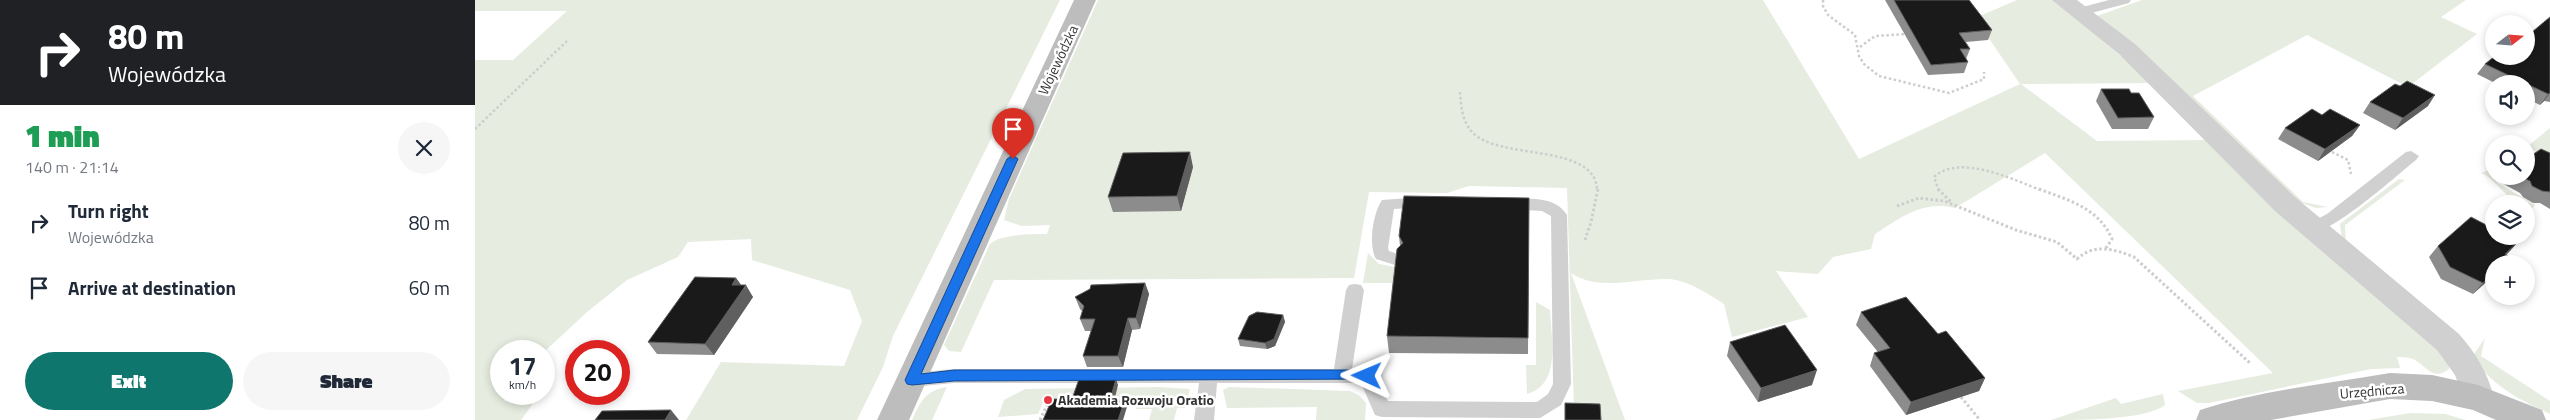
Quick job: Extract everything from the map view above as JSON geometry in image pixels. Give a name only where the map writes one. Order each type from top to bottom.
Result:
[{"type":"main road","name":"Wojewódzka","points":[[893,420],[1085,0]]},
{"type":"main road","name":"Urzędnicza","points":[[2212,420],[2283,404],[2390,386],[2432,388],[2477,398],[2530,420]]},
{"type":"street","points":[[2072,6],[2157,76],[2312,228],[2448,342],[2461,357],[2475,382],[2477,398]]},
{"type":"lane","points":[[2072,6],[2125,0]]},
{"type":"lane","points":[[2312,228],[2333,218],[2411,156]]},
{"type":"lane","points":[[1395,259],[1382,255],[1380,248],[1388,204],[1443,204]]},
{"type":"lane","points":[[912,380],[954,376],[1367,376],[1382,409],[1540,410],[1552,402],[1559,394],[1561,384],[1559,215],[1555,209],[1549,206],[1491,204]]},
{"type":"lane","points":[[1342,375],[1355,290]]},
{"type":"lane","points":[[1203,420],[1209,375]]},
{"type":"path","points":[[1823,0],[1822,7],[1826,12],[1852,33],[1859,47],[1861,60],[1872,72],[1879,76],[1949,93],[1984,79],[1984,72]]},
{"type":"path","points":[[1859,47],[1868,39],[1877,36],[1909,34]]},
{"type":"path","points":[[475,128],[567,41]]},
{"type":"path","points":[[1460,92],[1464,124],[1477,137],[1492,144],[1574,161],[1587,170],[1596,180],[1598,191],[1591,229],[1583,243],[1560,272]]},
{"type":"path","points":[[2332,152],[2348,160],[2353,180]]},
{"type":"path","points":[[1955,204],[1941,195],[1935,185],[1934,177],[1941,170],[1950,167],[1963,166],[1981,170],[2077,203],[2095,214],[2107,226],[2112,239],[2106,248]]},
{"type":"path","points":[[1897,206],[1904,201],[1918,198],[1933,198],[1955,204],[2018,230],[2056,241],[2067,248],[2077,260],[2083,252],[2106,248],[2134,257],[2251,364]]},
{"type":"path","points":[[1961,397],[1980,420]]},
{"type":"path","points":[[1040,420],[1048,401],[1054,401]]},
{"type":"shaded area","points":[[475,0],[1060,0],[893,336],[883,367],[857,420],[686,420],[721,362],[844,366],[862,321],[850,290],[752,260],[751,239],[688,242],[678,257],[627,280],[587,312],[555,342],[555,340],[490,340],[490,405],[532,405],[521,420],[475,420],[475,60],[513,60],[567,11],[475,11]]},
{"type":"shaded area","points":[[1098,0],[1763,0],[1859,159],[2020,84],[1975,18],[2017,0],[2056,0],[2152,83],[2021,84],[2097,141],[2207,140],[2449,357],[2449,369],[2437,374],[2415,360],[2397,357],[2400,368],[2371,369],[2209,403],[2197,403],[2178,391],[2273,373],[2045,153],[1955,208],[1932,206],[1903,216],[1875,234],[1871,249],[1833,257],[1818,274],[1776,271],[1808,317],[1732,337],[1724,304],[1705,292],[1683,282],[1656,279],[1618,283],[1593,282],[1571,273],[1625,420],[1600,420],[1574,409],[1567,188],[1469,186],[1447,193],[1369,192],[1354,278],[994,280],[961,352],[949,351],[944,345],[990,244],[1009,236],[1047,234],[1050,225],[1022,226],[1004,220],[1009,199]]},
{"type":"shaded area","points":[[2142,0],[2466,0],[2441,17],[2477,34],[2408,87],[2307,35],[2193,96],[2303,202],[2328,207],[2316,208],[2294,200],[2097,16]]},
{"type":"shaded area","points":[[2550,128],[2550,159],[2535,151],[2535,140]]},
{"type":"shaded area","points":[[2399,179],[2405,180],[2345,225],[2346,244],[2343,246],[2340,224]]},
{"type":"shaded area","points":[[2497,185],[2501,185],[2518,195],[2507,195]]},
{"type":"shaded area","points":[[1368,253],[1379,264],[1395,267],[1394,283],[1363,283]]},
{"type":"shaded area","points":[[1536,302],[1550,310],[1552,359],[1550,371],[1545,381],[1538,389],[1527,394],[1526,365],[1536,365]]},
{"type":"shaded area","points":[[2485,338],[2481,356],[2550,401],[2550,414],[2507,391],[2480,367],[2472,357]]},
{"type":"shaded area","points":[[947,387],[932,420],[912,420],[918,408],[929,394]]},
{"type":"shaded area","points":[[1159,387],[1190,389],[1185,408],[1177,408],[1174,420],[1149,420],[1152,409],[1136,409],[1138,402],[1135,400],[1045,398],[1038,414],[998,417],[1004,400],[1025,389]]},
{"type":"shaded area","points":[[1229,387],[1350,391],[1360,396],[1366,403],[1365,420],[1316,420],[1317,407],[1227,408],[1223,390]]},
{"type":"shaded area","points":[[2163,394],[2165,405],[2143,414],[2112,418],[2051,420],[2116,398],[2121,404]]},
{"type":"shaded area","points":[[2411,413],[2445,414],[2466,420],[2368,420]]},
{"type":"building","points":[[1894,0],[1969,0],[1992,30],[1959,33],[1970,49],[1960,49],[1968,62],[1931,65]]},
{"type":"building","points":[[2550,17],[2550,93],[2548,94],[2535,88],[2535,75],[2508,75],[2487,65],[2535,65],[2535,30]]},
{"type":"building","points":[[2407,81],[2435,95],[2403,118],[2370,102],[2395,84],[2400,86]]},
{"type":"building","points":[[2101,89],[2129,89],[2131,93],[2139,93],[2154,117],[2118,118]]},
{"type":"building","points":[[2312,109],[2322,115],[2330,109],[2360,125],[2325,149],[2285,128]]},
{"type":"building","points":[[2541,149],[2550,153],[2550,192],[2542,191],[2532,185],[2535,185],[2535,153]]},
{"type":"building","points":[[1190,152],[1177,196],[1108,197],[1123,153]]},
{"type":"building","points":[[1404,196],[1529,198],[1528,338],[1387,336],[1397,249],[1403,243],[1399,236]]},
{"type":"building","points":[[2471,217],[2485,224],[2485,245],[2515,245],[2505,254],[2507,255],[2485,255],[2485,281],[2483,283],[2450,267],[2438,246]]},
{"type":"building","points":[[695,277],[736,278],[732,285],[746,285],[705,344],[648,342]]},
{"type":"building","points":[[1145,283],[1136,318],[1128,318],[1118,356],[1083,356],[1095,319],[1080,319],[1084,306],[1075,297],[1090,289],[1091,285]]},
{"type":"building","points":[[1906,297],[1938,334],[1946,331],[1985,378],[1911,402],[1874,353],[1890,348],[1861,312]]},
{"type":"building","points":[[1257,312],[1283,315],[1274,339],[1265,343],[1238,339],[1249,316]]},
{"type":"building","points":[[1785,325],[1817,370],[1761,388],[1730,342]]},
{"type":"building","points":[[1079,379],[1116,379],[1110,400],[1125,400],[1118,420],[1043,420],[1052,399],[1072,399]]},
{"type":"building","points":[[1565,403],[1600,404],[1601,420],[1565,420]]},
{"type":"building","points":[[671,410],[665,420],[595,420],[602,411]]},
{"type":"place","name":"Akademia Rozwoju Oratio","points":[[1048,400]]},
{"type":"route","points":[[1013,159],[912,380],[954,376],[1367,376]]}]
